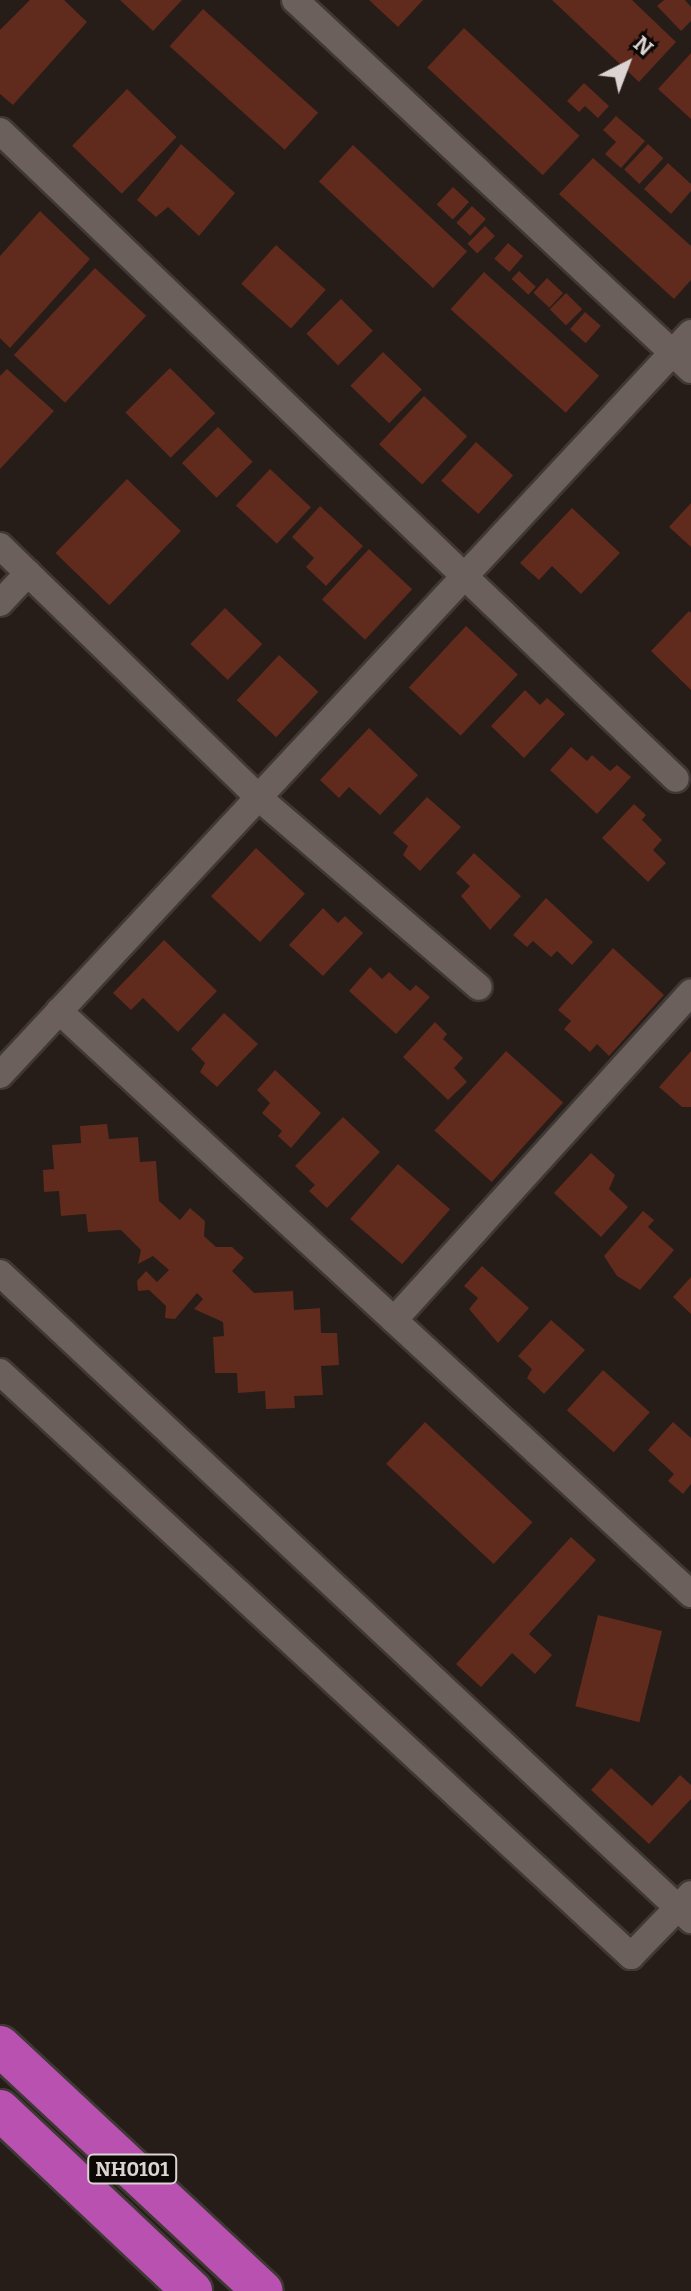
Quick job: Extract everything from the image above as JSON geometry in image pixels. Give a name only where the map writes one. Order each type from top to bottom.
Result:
[{"type":"highway","name":"NH0101","points":[[0,2046],[263,2291]]},
{"type":"highway","name":"NH0101","points":[[0,2110],[192,2291]]},
{"type":"street","points":[[295,0],[682,361]]},
{"type":"street","points":[[0,131],[462,578],[676,779]]},
{"type":"street","points":[[0,1075],[462,578],[682,361],[691,333]]},
{"type":"street","points":[[0,546],[258,797],[479,987]]},
{"type":"street","points":[[0,603],[28,573]]},
{"type":"street","points":[[394,1320],[691,993]]},
{"type":"street","points":[[59,1011],[691,1594]]},
{"type":"street","points":[[0,1273],[687,1908],[631,1956],[0,1372]]},
{"type":"building","points":[[30,0],[64,0],[87,22],[13,105],[0,94],[0,30]]},
{"type":"building","points":[[120,0],[182,0],[153,31]]},
{"type":"building","points":[[369,0],[423,0],[398,27]]},
{"type":"building","points":[[552,0],[632,0],[676,42],[639,82]]},
{"type":"building","points":[[664,0],[685,0],[691,7],[691,21],[681,31],[657,6]]},
{"type":"building","points":[[203,9],[318,113],[285,150],[170,46]]},
{"type":"building","points":[[464,28],[580,136],[543,175],[427,67]]},
{"type":"building","points":[[691,53],[691,119],[658,89]]},
{"type":"building","points":[[584,83],[609,106],[598,118],[585,106],[579,112],[567,101]]},
{"type":"building","points":[[127,89],[177,137],[122,194],[72,146]]},
{"type":"building","points":[[616,116],[645,141],[621,168],[605,154],[616,142],[603,130]]},
{"type":"building","points":[[181,144],[235,193],[199,236],[168,207],[156,217],[137,200]]},
{"type":"building","points":[[648,144],[663,158],[639,184],[624,170]]},
{"type":"building","points":[[353,145],[467,251],[433,288],[319,182]]},
{"type":"building","points":[[593,158],[691,246],[691,280],[674,299],[559,194]]},
{"type":"building","points":[[668,163],[691,184],[691,191],[671,214],[644,189]]},
{"type":"building","points":[[453,187],[469,202],[453,220],[437,205]]},
{"type":"building","points":[[472,206],[486,219],[470,236],[456,223]]},
{"type":"building","points":[[40,211],[90,259],[10,348],[0,338],[0,256]]},
{"type":"building","points":[[485,226],[495,236],[477,254],[467,244]]},
{"type":"building","points":[[508,243],[523,256],[509,272],[494,259]]},
{"type":"building","points":[[276,245],[326,290],[291,328],[241,284]]},
{"type":"building","points":[[95,268],[146,316],[65,403],[14,355]]},
{"type":"building","points":[[519,271],[536,287],[528,295],[511,279]]},
{"type":"building","points":[[484,272],[599,376],[566,413],[451,309]]},
{"type":"building","points":[[547,278],[563,293],[549,308],[533,293]]},
{"type":"building","points":[[566,293],[582,309],[566,326],[550,309]]},
{"type":"building","points":[[341,299],[373,331],[338,365],[306,334]]},
{"type":"building","points":[[585,312],[601,326],[586,343],[570,329]]},
{"type":"building","points":[[383,352],[422,390],[389,423],[350,386]]},
{"type":"building","points":[[170,368],[215,413],[171,458],[125,413]]},
{"type":"building","points":[[7,369],[54,411],[0,469],[0,376]]},
{"type":"building","points":[[424,396],[467,436],[422,485],[379,444]]},
{"type":"building","points":[[218,427],[253,462],[217,498],[182,463]]},
{"type":"building","points":[[476,442],[513,475],[478,514],[441,481]]},
{"type":"building","points":[[270,469],[311,507],[277,544],[236,506]]},
{"type":"building","points":[[127,479],[181,531],[109,605],[55,553]]},
{"type":"building","points":[[691,503],[691,547],[669,527]]},
{"type":"building","points":[[320,506],[363,546],[326,586],[306,567],[314,558],[292,537]]},
{"type":"building","points":[[572,508],[620,553],[581,594],[552,566],[539,580],[520,563]]},
{"type":"building","points":[[369,549],[412,589],[365,640],[322,599]]},
{"type":"building","points":[[225,608],[262,644],[228,680],[190,644]]},
{"type":"building","points":[[689,611],[691,613],[691,690],[651,651]]},
{"type":"building","points":[[466,626],[518,674],[461,736],[409,687]]},
{"type":"building","points":[[279,655],[318,692],[276,737],[237,700]]},
{"type":"building","points":[[525,690],[540,705],[547,698],[565,714],[524,758],[491,726]]},
{"type":"building","points":[[369,728],[418,775],[380,815],[349,787],[339,798],[320,780]]},
{"type":"building","points":[[571,747],[587,761],[592,755],[610,771],[617,765],[631,777],[597,814],[550,770]]},
{"type":"building","points":[[427,797],[461,827],[420,871],[403,855],[408,846],[393,833]]},
{"type":"building","points":[[634,804],[646,815],[642,820],[662,840],[653,850],[666,863],[648,882],[602,838]]},
{"type":"building","points":[[256,848],[305,894],[260,942],[211,896]]},
{"type":"building","points":[[474,853],[521,896],[490,930],[461,896],[470,886],[456,873]]},
{"type":"building","points":[[546,898],[593,942],[572,965],[557,951],[551,957],[533,941],[527,947],[513,935]]},
{"type":"building","points":[[323,908],[338,923],[345,916],[363,933],[323,976],[289,945]]},
{"type":"building","points":[[164,940],[217,991],[178,1032],[143,998],[131,1010],[113,993]]},
{"type":"building","points":[[613,948],[664,995],[609,1056],[597,1044],[590,1052],[564,1029],[571,1021],[558,1010]]},
{"type":"building","points":[[370,967],[382,979],[389,972],[410,991],[416,985],[430,997],[396,1034],[349,991]]},
{"type":"building","points":[[224,1013],[258,1044],[217,1087],[200,1072],[205,1063],[191,1049]]},
{"type":"building","points":[[435,1022],[447,1034],[443,1039],[463,1058],[454,1068],[467,1082],[448,1100],[403,1057]]},
{"type":"building","points":[[506,1051],[563,1103],[492,1182],[434,1131]]},
{"type":"building","points":[[691,1051],[691,1107],[682,1107],[659,1087]]},
{"type":"building","points":[[275,1070],[321,1113],[291,1148],[278,1136],[282,1131],[262,1113],[270,1103],[257,1090]]},
{"type":"building","points":[[343,1117],[380,1152],[327,1208],[309,1191],[315,1185],[295,1166]]},
{"type":"building","points":[[107,1124],[109,1139],[138,1137],[140,1162],[156,1161],[159,1201],[180,1220],[190,1208],[205,1221],[204,1236],[216,1247],[232,1247],[244,1258],[232,1271],[254,1293],[293,1291],[294,1310],[320,1308],[321,1333],[337,1333],[339,1365],[321,1366],[323,1395],[294,1396],[295,1408],[266,1409],[265,1391],[238,1393],[237,1373],[215,1373],[213,1337],[224,1336],[223,1322],[194,1309],[203,1299],[197,1293],[175,1319],[165,1318],[166,1306],[149,1290],[138,1291],[137,1281],[146,1271],[157,1282],[169,1270],[153,1256],[138,1264],[141,1250],[121,1230],[88,1232],[86,1214],[61,1216],[59,1191],[44,1192],[43,1170],[54,1169],[52,1145],[81,1143],[80,1126]]},
{"type":"building","points":[[591,1153],[615,1175],[609,1189],[628,1207],[601,1237],[554,1193]]},
{"type":"building","points":[[398,1164],[450,1209],[402,1264],[350,1219]]},
{"type":"building","points":[[643,1211],[654,1220],[648,1227],[674,1250],[640,1290],[617,1276],[604,1256]]},
{"type":"building","points":[[482,1266],[529,1308],[498,1343],[469,1309],[478,1298],[464,1286]]},
{"type":"building","points":[[691,1277],[691,1314],[673,1297]]},
{"type":"building","points":[[551,1320],[585,1350],[544,1394],[527,1378],[532,1369],[518,1356]]},
{"type":"building","points":[[603,1370],[650,1412],[614,1452],[567,1410]]},
{"type":"building","points":[[425,1422],[533,1522],[494,1564],[386,1464]]},
{"type":"building","points":[[673,1422],[691,1438],[691,1484],[683,1494],[668,1481],[674,1474],[648,1450]]},
{"type":"building","points":[[571,1537],[596,1560],[529,1634],[552,1655],[535,1674],[512,1653],[481,1687],[456,1664]]},
{"type":"building","points":[[598,1615],[662,1631],[639,1722],[575,1706]]},
{"type":"building","points":[[611,1768],[652,1806],[680,1775],[691,1785],[691,1799],[649,1844],[591,1790]]}]
